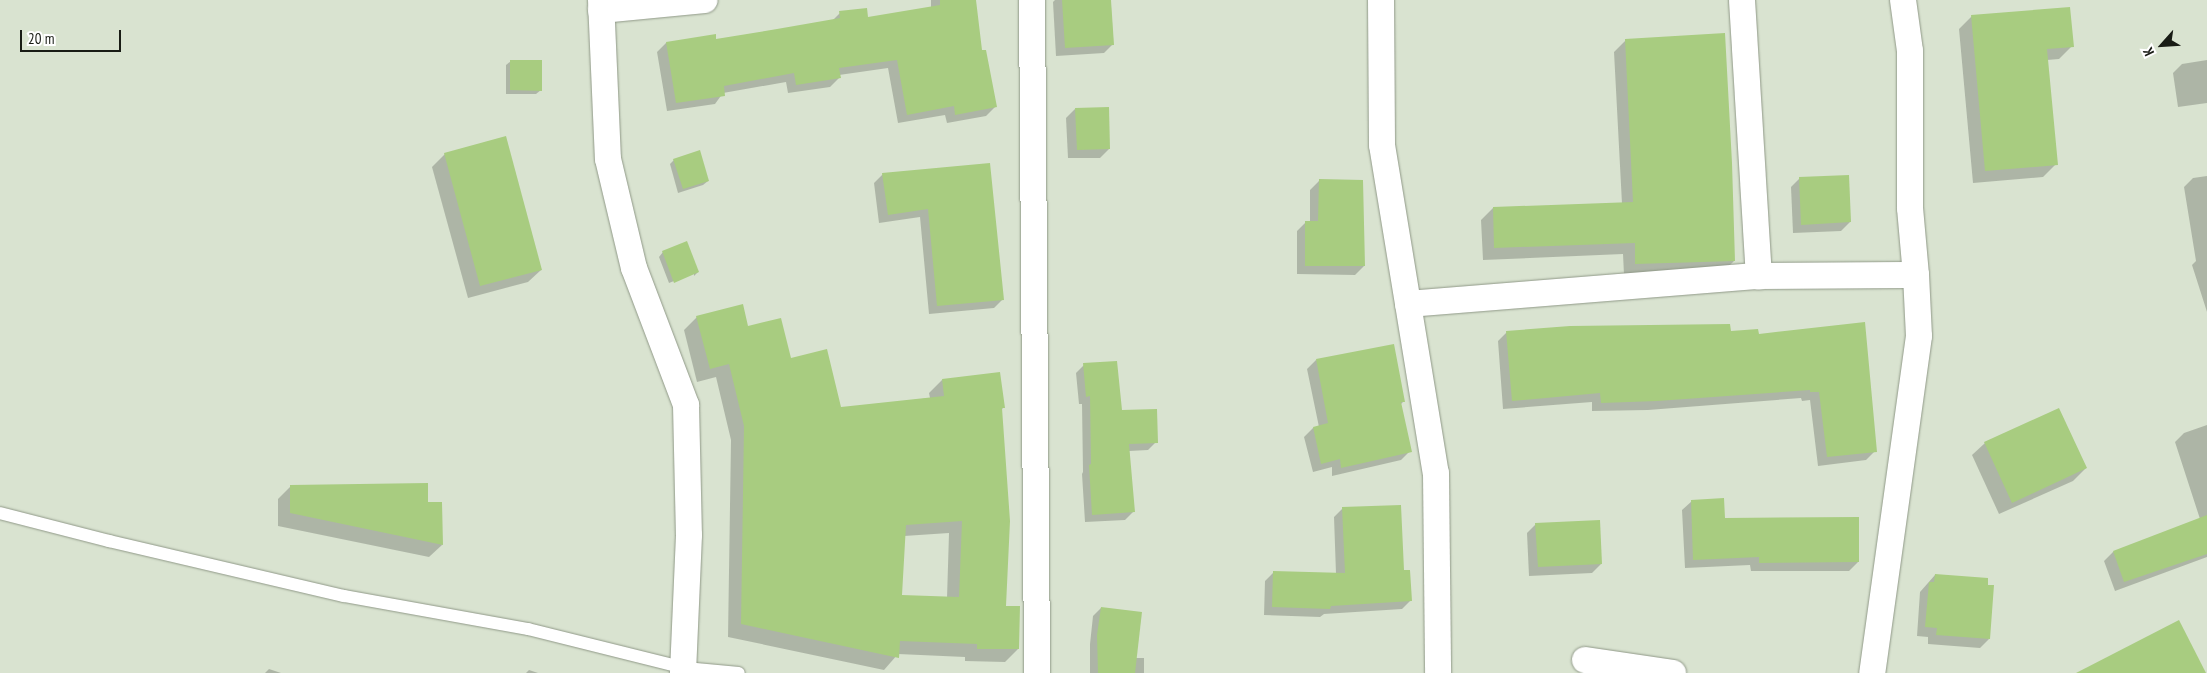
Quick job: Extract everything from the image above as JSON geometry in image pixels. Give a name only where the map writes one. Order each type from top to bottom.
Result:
[{"type":"street","points":[[684,671],[689,535],[686,405],[634,268],[608,159],[601,5],[705,0]]},
{"type":"street","points":[[1032,0],[1037,673]]},
{"type":"street","points":[[1381,0],[1382,145],[1436,473],[1438,673]]},
{"type":"street","points":[[1742,0],[1759,276]]},
{"type":"street","points":[[1872,673],[1919,336],[1910,208],[1910,52],[1903,0]]},
{"type":"street","points":[[1408,304],[1759,276],[1916,275]]},
{"type":"street","points":[[1586,660],[1673,673]]},
{"type":"lane","points":[[0,513],[109,541],[344,596],[528,629],[684,671],[740,673]]},
{"type":"building","points":[[940,0],[976,0],[982,50],[986,50],[997,107],[955,115],[954,106],[907,115],[897,60],[839,68],[841,78],[796,85],[794,73],[724,86],[725,96],[676,103],[666,42],[716,34],[716,39],[840,18],[839,11],[867,8],[868,17],[940,5]]},
{"type":"building","points":[[1062,0],[1111,0],[1114,45],[1065,48]]},
{"type":"building","points":[[2070,7],[2074,47],[2047,49],[2058,165],[1985,171],[1971,15]]},
{"type":"building","points":[[1725,33],[1735,261],[1635,264],[1635,243],[1494,248],[1493,207],[1633,202],[1625,39]]},
{"type":"building","points":[[510,60],[542,60],[542,91],[510,90]]},
{"type":"building","points":[[1109,107],[1110,149],[1077,150],[1075,108]]},
{"type":"building","points":[[506,136],[542,270],[480,286],[444,153]]},
{"type":"building","points":[[700,150],[709,181],[683,189],[673,159]]},
{"type":"building","points":[[990,163],[1004,300],[937,306],[928,209],[888,215],[882,173]]},
{"type":"building","points":[[1849,175],[1851,222],[1801,225],[1799,177]]},
{"type":"building","points":[[1319,179],[1363,180],[1365,266],[1305,266],[1305,221],[1318,221]]},
{"type":"building","points":[[687,241],[699,272],[674,283],[662,251]]},
{"type":"building","points":[[743,304],[748,326],[781,318],[791,358],[827,349],[841,407],[944,396],[942,379],[1000,372],[1005,408],[1002,408],[1010,521],[1006,606],[1020,606],[1019,649],[977,649],[977,644],[900,641],[899,658],[741,624],[744,426],[729,364],[710,369],[696,316]],"holes":[[[962,521],[959,597],[902,595],[906,525]]]},
{"type":"building","points":[[1865,322],[1877,452],[1827,457],[1819,392],[1810,392],[1810,390],[1657,401],[1601,403],[1600,393],[1512,401],[1506,331],[1570,326],[1730,324],[1731,331],[1758,329],[1759,334]]},
{"type":"building","points":[[1394,344],[1405,402],[1401,402],[1412,452],[1341,468],[1340,459],[1321,464],[1313,427],[1328,423],[1316,359]]},
{"type":"building","points":[[1117,361],[1122,410],[1157,409],[1158,443],[1129,444],[1135,512],[1092,515],[1089,465],[1091,464],[1090,396],[1086,397],[1083,363]]},
{"type":"building","points":[[2059,408],[2087,468],[2012,503],[1984,442]]},
{"type":"building","points":[[428,483],[428,502],[442,502],[443,545],[290,513],[290,485]]},
{"type":"building","points":[[1724,498],[1725,518],[1859,517],[1859,562],[1759,563],[1759,557],[1693,560],[1691,500]]},
{"type":"building","points":[[1401,505],[1404,570],[1410,570],[1412,601],[1331,606],[1330,609],[1272,607],[1273,571],[1345,573],[1342,507]]},
{"type":"building","points":[[2207,515],[2207,554],[2124,582],[2113,551]]},
{"type":"building","points":[[1600,520],[1602,564],[1538,567],[1535,523]]},
{"type":"building","points":[[1935,574],[1988,578],[1988,585],[1994,585],[1990,639],[1936,635],[1937,628],[1925,627],[1929,582],[1934,582]]},
{"type":"building","points":[[1101,607],[1142,612],[1135,673],[1098,673],[1097,635]]},
{"type":"building","points":[[2179,620],[2206,673],[2076,673]]}]
